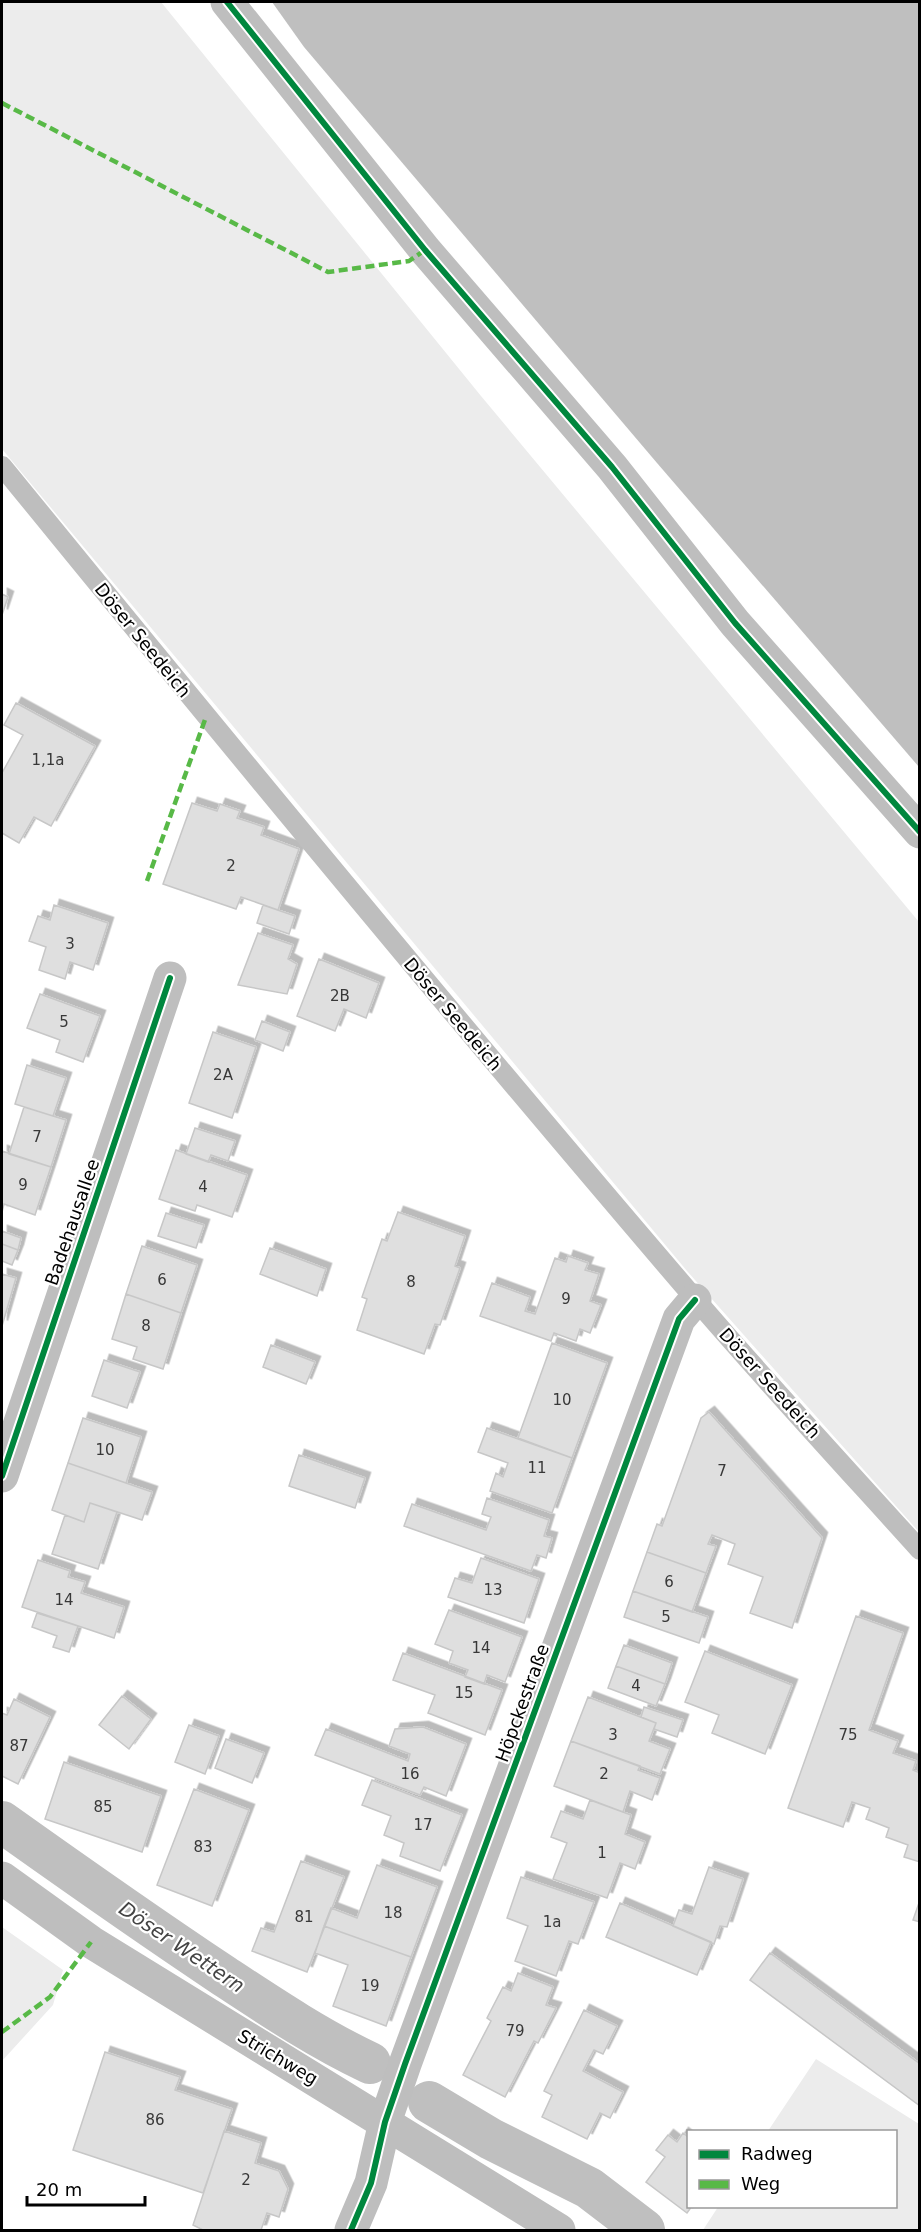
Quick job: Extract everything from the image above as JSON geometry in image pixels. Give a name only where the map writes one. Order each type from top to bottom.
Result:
[{"type":"street","points":[[228,2],[425,250],[612,467],[735,623],[920,832]]},
{"type":"street","name":"Badehausallee","points":[[2,1476],[170,978]]},
{"type":"street","name":"Höpckestraße","points":[[351,2230],[371,2183],[385,2122],[679,1319],[696,1300]]},
{"type":"street","name":"Strichweg","points":[[2,1878],[91,1941],[559,2230]]},
{"type":"lane","name":"Döser Seedeich","points":[[2,466],[228,744],[533,1110],[696,1300],[920,1550]]},
{"type":"shaded area","points":[[2,2],[161,2],[481,396],[919,922],[919,1532],[687,1271],[2,449]]},
{"type":"shaded area","points":[[272,2],[919,2],[919,767],[304,47]]},
{"type":"shaded area","points":[[2,1927],[63,1970],[53,2005],[2,2061]]},
{"type":"shaded area","points":[[816,2059],[919,2124],[919,2230],[703,2230],[717,2208],[897,2208],[897,2130],[769,2130]]},
{"type":"building","points":[[2,594],[8,597],[2,615]]},
{"type":"building","points":[[16,703],[95,746],[51,826],[34,817],[19,843],[2,833],[2,773],[23,735],[4,725]]},
{"type":"building","points":[[192,803],[217,811],[220,804],[240,811],[237,818],[264,827],[261,835],[299,849],[278,910],[241,897],[236,909],[163,884]]},
{"type":"building","points":[[54,905],[108,923],[93,970],[70,962],[65,979],[39,970],[46,947],[29,941],[38,916],[50,920]]},
{"type":"building","points":[[263,905],[295,916],[289,934],[257,923]]},
{"type":"building","points":[[258,933],[293,945],[288,959],[297,964],[287,994],[238,985]]},
{"type":"building","points":[[319,959],[379,983],[366,1018],[344,1009],[335,1031],[297,1016]]},
{"type":"building","points":[[40,994],[100,1016],[83,1062],[56,1052],[60,1040],[27,1028]]},
{"type":"building","points":[[262,1021],[290,1032],[283,1051],[255,1040]]},
{"type":"building","points":[[213,1032],[256,1047],[232,1118],[189,1103]]},
{"type":"building","points":[[27,1065],[66,1078],[53,1116],[15,1104]]},
{"type":"building","points":[[24,1107],[66,1120],[51,1167],[9,1154]]},
{"type":"building","points":[[195,1128],[235,1141],[228,1161],[211,1155],[208,1162],[186,1154]]},
{"type":"building","points":[[176,1150],[247,1175],[232,1217],[197,1205],[195,1211],[159,1199]]},
{"type":"building","points":[[2,1151],[51,1167],[35,1215],[4,1204],[2,1212]]},
{"type":"building","points":[[398,1212],[465,1236],[455,1266],[460,1268],[440,1325],[435,1324],[424,1354],[357,1330],[367,1299],[362,1297],[382,1239],[387,1241]]},
{"type":"building","points":[[166,1213],[204,1225],[196,1248],[158,1236]]},
{"type":"building","points":[[2,1231],[21,1238],[18,1250],[2,1244]]},
{"type":"building","points":[[2,1244],[18,1250],[12,1265],[2,1261]]},
{"type":"building","points":[[142,1246],[197,1265],[181,1313],[126,1294]]},
{"type":"building","points":[[270,1248],[326,1269],[317,1296],[260,1274]]},
{"type":"building","points":[[568,1256],[588,1263],[585,1270],[599,1274],[590,1301],[601,1305],[590,1333],[580,1329],[576,1341],[554,1333],[551,1341],[480,1316],[492,1283],[530,1297],[525,1311],[535,1314],[555,1258],[566,1262]]},
{"type":"building","points":[[2,1274],[16,1278],[2,1326]]},
{"type":"building","points":[[126,1294],[181,1313],[163,1369],[133,1359],[137,1347],[112,1339]]},
{"type":"building","points":[[552,1343],[607,1363],[572,1458],[518,1438]]},
{"type":"building","points":[[271,1345],[315,1362],[306,1384],[263,1367]]},
{"type":"building","points":[[104,1360],[140,1372],[127,1408],[92,1396]]},
{"type":"building","points":[[709,1412],[822,1538],[792,1628],[750,1613],[763,1577],[728,1564],[735,1544],[712,1535],[708,1544],[716,1546],[706,1573],[647,1552],[657,1524],[662,1526],[701,1418]]},
{"type":"building","points":[[83,1418],[141,1437],[126,1483],[68,1463]]},
{"type":"building","points":[[487,1428],[572,1458],[552,1513],[490,1491],[496,1473],[503,1477],[508,1463],[478,1452]]},
{"type":"building","points":[[299,1455],[365,1478],[355,1508],[289,1486]]},
{"type":"building","points":[[68,1463],[152,1492],[142,1520],[90,1503],[84,1522],[52,1510]]},
{"type":"building","points":[[487,1498],[549,1520],[544,1536],[552,1538],[546,1558],[537,1555],[531,1571],[404,1526],[412,1504],[486,1530],[491,1517],[482,1514]]},
{"type":"building","points":[[90,1503],[117,1512],[98,1569],[52,1554],[65,1515],[84,1522]]},
{"type":"building","points":[[647,1552],[706,1573],[692,1612],[633,1591]]},
{"type":"building","points":[[481,1558],[539,1579],[524,1623],[448,1597],[455,1578],[472,1583]]},
{"type":"building","points":[[38,1560],[70,1571],[68,1577],[85,1582],[81,1593],[124,1607],[114,1638],[22,1607]]},
{"type":"building","points":[[633,1591],[708,1617],[699,1643],[624,1617]]},
{"type":"building","points":[[449,1610],[522,1637],[505,1682],[487,1675],[484,1684],[465,1677],[468,1670],[449,1663],[453,1651],[435,1644]]},
{"type":"building","points":[[37,1613],[78,1626],[69,1652],[53,1647],[57,1636],[32,1627]]},
{"type":"building","points":[[856,1616],[903,1633],[869,1730],[898,1741],[893,1753],[916,1761],[913,1770],[920,1773],[920,1862],[904,1857],[908,1845],[886,1837],[889,1828],[866,1819],[870,1808],[852,1802],[843,1827],[788,1808]]},
{"type":"building","points":[[624,1645],[672,1663],[665,1684],[616,1666]]},
{"type":"building","points":[[705,1651],[792,1685],[765,1754],[712,1733],[719,1715],[685,1702]]},
{"type":"building","points":[[403,1653],[502,1690],[485,1735],[428,1713],[435,1695],[393,1680]]},
{"type":"building","points":[[616,1666],[665,1684],[656,1706],[608,1688]]},
{"type":"building","points":[[122,1696],[151,1719],[129,1749],[99,1725]]},
{"type":"building","points":[[588,1697],[656,1723],[649,1741],[670,1749],[660,1774],[571,1741]]},
{"type":"building","points":[[14,1699],[50,1717],[18,1784],[2,1776],[2,1713],[7,1715]]},
{"type":"building","points":[[644,1707],[683,1720],[677,1737],[654,1729],[656,1723],[641,1717]]},
{"type":"building","points":[[189,1725],[219,1736],[205,1774],[175,1762]]},
{"type":"building","points":[[423,1727],[466,1744],[446,1796],[424,1787],[420,1795],[315,1755],[326,1729],[408,1761],[410,1754],[389,1746],[395,1729]]},
{"type":"building","points":[[226,1739],[264,1753],[252,1783],[215,1768]]},
{"type":"building","points":[[571,1741],[640,1766],[638,1770],[660,1778],[652,1800],[630,1791],[623,1812],[554,1786]]},
{"type":"building","points":[[64,1762],[161,1796],[142,1852],[45,1819]]},
{"type":"building","points":[[372,1780],[462,1815],[440,1871],[400,1856],[404,1843],[384,1835],[391,1816],[362,1805]]},
{"type":"building","points":[[194,1789],[249,1810],[212,1906],[157,1885]]},
{"type":"building","points":[[590,1800],[631,1815],[625,1834],[645,1842],[635,1869],[620,1863],[607,1898],[553,1879],[567,1843],[551,1837],[561,1811],[583,1819]]},
{"type":"building","points":[[301,1861],[344,1877],[307,1972],[252,1951],[261,1928],[274,1932]]},
{"type":"building","points":[[377,1865],[437,1887],[411,1957],[324,1926],[331,1908],[357,1918]]},
{"type":"building","points":[[709,1867],[743,1879],[727,1927],[720,1926],[714,1944],[673,1926],[679,1910],[692,1914]]},
{"type":"building","points":[[521,1877],[594,1902],[578,1944],[569,1941],[556,1976],[515,1961],[528,1926],[507,1918]]},
{"type":"building","points":[[920,1900],[920,1922],[913,1920]]},
{"type":"building","points":[[620,1903],[711,1942],[697,1975],[606,1937]]},
{"type":"building","points":[[324,1926],[411,1957],[386,2026],[333,2006],[348,1965],[315,1953]]},
{"type":"building","points":[[770,1953],[920,2064],[920,2106],[750,1980]]},
{"type":"building","points":[[518,1973],[553,1987],[546,2005],[556,2008],[538,2043],[534,2041],[505,2097],[463,2075],[491,2021],[487,2018],[503,1987],[511,1991]]},
{"type":"building","points":[[584,2010],[617,2026],[603,2054],[594,2050],[583,2071],[623,2092],[610,2118],[600,2113],[587,2139],[542,2117],[552,2095],[544,2091]]},
{"type":"building","points":[[105,2052],[180,2077],[175,2090],[232,2109],[203,2193],[73,2150]]},
{"type":"building","points":[[224,2131],[261,2143],[255,2163],[279,2171],[288,2189],[279,2217],[267,2213],[261,2230],[203,2230],[193,2225]]},
{"type":"building","points":[[683,2133],[687,2136],[687,2208],[691,2208],[687,2213],[646,2182],[665,2157],[656,2150],[668,2135],[677,2142]]},
{"type":"waterway","name":"Döser Wettern","points":[[2,1822],[277,2011],[370,2063]]},
{"type":"waterway","name":"Döser Wettern","points":[[429,2102],[491,2139],[589,2188],[644,2230]]},
{"type":"marked path","points":[[2,103],[328,272],[409,261],[425,250]]},
{"type":"marked path","points":[[147,881],[206,717]]},
{"type":"marked path","points":[[2,2032],[50,1997],[91,1942]]},
{"type":"cycle path","points":[[227,2],[425,250],[612,467],[735,623],[920,832]]},
{"type":"cycle path","points":[[2,1476],[170,978]]},
{"type":"cycle path","points":[[351,2230],[371,2183],[385,2122],[405,2064],[679,1319],[695,1300]]}]
